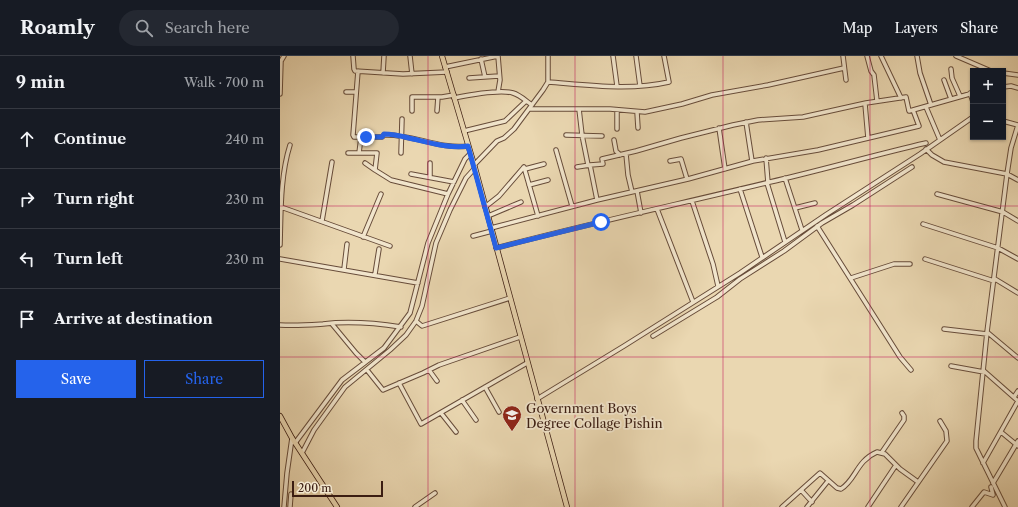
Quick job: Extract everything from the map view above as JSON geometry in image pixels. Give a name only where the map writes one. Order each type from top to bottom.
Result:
[{"type":"main road","points":[[442,56],[488,216],[567,507]]},
{"type":"main road","points":[[280,416],[294,441],[337,507]]},
{"type":"street","points":[[280,94],[281,61],[284,56]]},
{"type":"street","points":[[353,56],[354,69],[358,71],[412,74],[446,70],[482,59],[498,56],[498,92]]},
{"type":"street","points":[[383,73],[384,56]]},
{"type":"street","points":[[410,56],[412,74]]},
{"type":"street","points":[[464,131],[506,121],[529,103],[548,82],[548,56]]},
{"type":"street","points":[[613,56],[617,86]]},
{"type":"street","points":[[636,56],[640,86]]},
{"type":"street","points":[[548,82],[617,86],[640,86],[669,82],[664,56]]},
{"type":"street","points":[[843,56],[846,80]]},
{"type":"street","points":[[867,56],[870,71],[874,74],[877,101]]},
{"type":"street","points":[[881,56],[901,98]]},
{"type":"street","points":[[917,56],[920,73],[930,105]]},
{"type":"street","points":[[956,56],[984,68]]},
{"type":"street","points":[[482,59],[485,77]]},
{"type":"street","points":[[529,109],[617,110],[637,112],[655,110],[712,95],[768,85],[844,68]]},
{"type":"street","points":[[951,69],[953,80],[960,96]]},
{"type":"street","points":[[358,71],[353,136],[382,137],[386,134],[461,147],[468,146]]},
{"type":"street","points":[[1006,73],[1018,75]]},
{"type":"street","points":[[469,78],[499,76]]},
{"type":"street","points":[[944,80],[951,99]]},
{"type":"street","points":[[1006,87],[1018,88]]},
{"type":"street","points":[[346,92],[356,92]]},
{"type":"street","points":[[412,110],[412,97],[438,97],[498,92],[514,93],[529,103]]},
{"type":"street","points":[[577,166],[603,164],[602,159],[746,122],[803,117],[877,101],[901,98],[906,98],[909,111],[970,93]]},
{"type":"street","points":[[437,111],[438,97]]},
{"type":"street","points":[[302,453],[314,430],[345,387],[367,370],[406,335],[416,321],[422,306],[436,243],[466,178],[499,139],[504,138],[514,129],[529,109],[529,103]]},
{"type":"street","points":[[864,104],[868,138]]},
{"type":"street","points":[[926,106],[940,140]]},
{"type":"street","points":[[579,109],[582,135],[597,200]]},
{"type":"street","points":[[617,110],[618,129]]},
{"type":"street","points":[[473,236],[491,229],[572,206],[687,179],[752,161],[818,150],[919,126],[913,110]]},
{"type":"street","points":[[637,112],[638,128]]},
{"type":"street","points":[[401,153],[402,119]]},
{"type":"street","points":[[537,399],[718,286],[814,222],[894,172],[970,119]]},
{"type":"street","points":[[746,122],[752,161]]},
{"type":"street","points":[[1005,507],[992,485],[976,448],[976,441],[987,333],[1007,174],[1011,148],[1018,125],[1006,122]]},
{"type":"street","points":[[719,128],[725,168]]},
{"type":"street","points":[[566,135],[602,136]]},
{"type":"street","points":[[359,153],[361,137]]},
{"type":"street","points":[[1014,139],[1018,141]]},
{"type":"street","points":[[614,140],[616,151],[620,155]]},
{"type":"street","points":[[496,248],[768,183],[926,142]]},
{"type":"street","points":[[280,245],[283,184],[290,145]]},
{"type":"street","points":[[926,149],[932,155],[944,162],[1007,174],[1018,180]]},
{"type":"street","points":[[556,150],[572,206]]},
{"type":"street","points":[[348,152],[377,153],[375,170]]},
{"type":"street","points":[[284,507],[287,473],[294,441],[342,380],[384,348],[410,313],[428,243],[448,194],[470,154]]},
{"type":"street","points":[[626,154],[628,176],[632,192]]},
{"type":"street","points":[[766,158],[768,183],[785,242]]},
{"type":"street","points":[[670,161],[681,159],[687,179]]},
{"type":"street","points":[[322,221],[332,162]]},
{"type":"street","points":[[365,163],[393,181],[448,194]]},
{"type":"street","points":[[430,163],[430,177]]},
{"type":"street","points":[[485,206],[499,196],[524,167],[525,169],[544,164]]},
{"type":"street","points":[[653,336],[717,297],[818,227],[912,167]]},
{"type":"street","points":[[525,169],[538,216]]},
{"type":"street","points":[[411,174],[454,182]]},
{"type":"street","points":[[785,178],[802,230]]},
{"type":"street","points":[[529,184],[548,180]]},
{"type":"street","points":[[740,189],[762,257]]},
{"type":"street","points":[[637,191],[641,213]]},
{"type":"street","points":[[363,237],[381,194]]},
{"type":"street","points":[[937,194],[1003,212],[1018,221]]},
{"type":"street","points":[[692,201],[713,264],[718,286]]},
{"type":"street","points":[[488,216],[521,202]]},
{"type":"street","points":[[795,208],[815,203]]},
{"type":"street","points":[[281,207],[390,246]]},
{"type":"street","points":[[657,209],[693,302]]},
{"type":"street","points":[[814,222],[897,352],[911,370]]},
{"type":"street","points":[[923,224],[998,248],[1018,259]]},
{"type":"street","points":[[344,269],[348,244]]},
{"type":"street","points":[[375,274],[379,250]]},
{"type":"street","points":[[280,259],[375,274],[418,283]]},
{"type":"street","points":[[925,259],[994,280],[1018,293]]},
{"type":"street","points":[[851,278],[894,264],[910,264]]},
{"type":"street","points":[[416,321],[422,326],[510,298]]},
{"type":"street","points":[[280,325],[303,326],[332,323],[362,323],[400,327]]},
{"type":"street","points":[[332,323],[356,353],[366,362]]},
{"type":"street","points":[[944,329],[987,333],[1018,358]]},
{"type":"street","points":[[367,370],[383,390],[438,365],[520,337]]},
{"type":"street","points":[[399,384],[421,424],[527,363]]},
{"type":"street","points":[[951,366],[984,371],[1018,401],[983,463]]},
{"type":"street","points":[[429,370],[437,381]]},
{"type":"street","points":[[485,387],[499,412]]},
{"type":"street","points":[[1014,397],[1018,391]]},
{"type":"street","points":[[462,400],[476,420]]},
{"type":"street","points":[[441,412],[456,432]]},
{"type":"street","points":[[782,507],[820,473],[822,473],[828,481],[837,488],[841,489],[846,486],[866,459],[874,454],[882,452],[904,420],[902,413]]},
{"type":"street","points":[[900,507],[947,441],[946,431],[940,421]]},
{"type":"street","points":[[972,507],[984,492],[993,495],[992,485],[1017,444],[1000,432]]},
{"type":"street","points":[[882,452],[918,482]]},
{"type":"street","points":[[868,507],[896,465]]},
{"type":"street","points":[[808,507],[828,481]]},
{"type":"street","points":[[801,490],[812,502]]},
{"type":"street","points":[[414,507],[435,493]]},
{"type":"street","points":[[290,507],[291,494]]},
{"type":"place","name":"Government Boys Degree Collage Pishin","points":[[512,432]]},
{"type":"route","points":[[366,137],[382,137],[386,134],[461,147],[468,146],[496,248],[601,222]]}]
